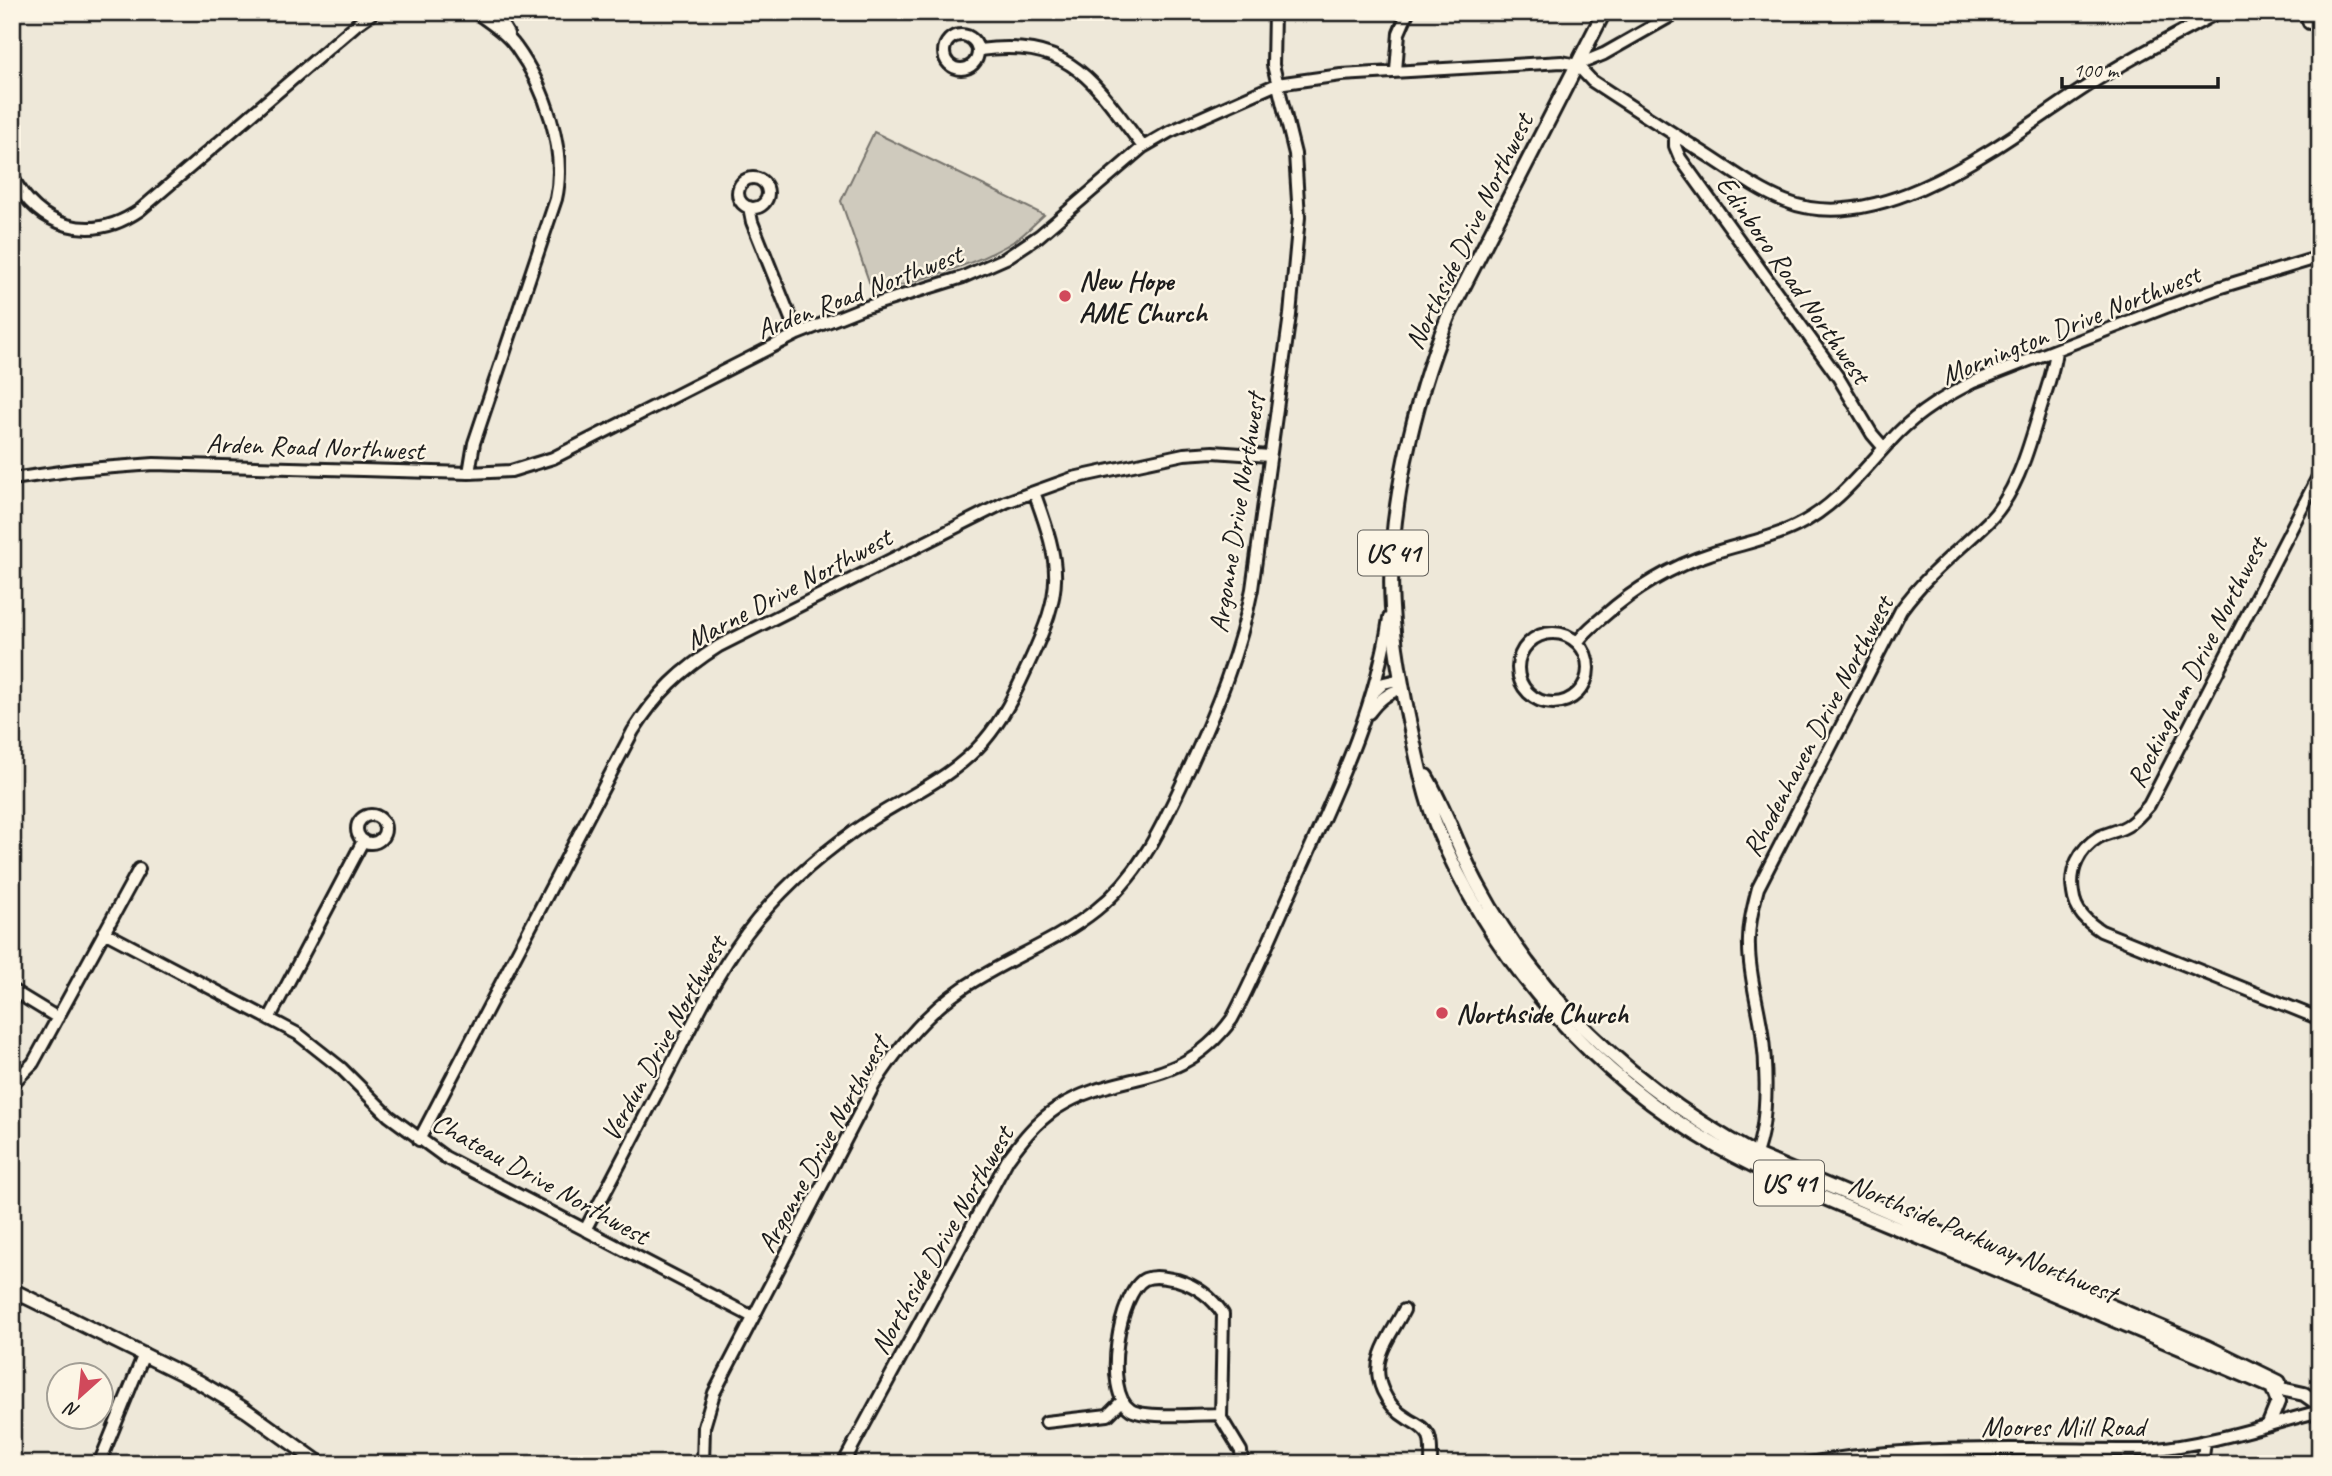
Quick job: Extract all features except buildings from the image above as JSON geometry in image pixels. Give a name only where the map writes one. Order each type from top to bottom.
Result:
[{"type":"main road","name":"Northside Drive Northwest","points":[[1402,684],[1391,605],[1393,551],[1402,479],[1414,418],[1430,365],[1460,291],[1604,12]]},
{"type":"main road","name":"Northside Parkway Northwest","points":[[1402,684],[1426,793],[1437,827],[1470,895],[1493,934],[1547,1006],[1604,1064],[1639,1094],[1676,1121],[1754,1160],[2272,1387],[2320,1398]]},
{"type":"main road","name":"Northside Parkway Northwest","points":[[1754,1160],[2207,1347],[2304,1394],[2320,1405]]},
{"type":"main road","points":[[12,1290],[144,1354],[234,1402],[321,1464]]},
{"type":"main road","points":[[2269,1424],[2278,1402],[2272,1387]]},
{"type":"street","points":[[12,176],[32,205],[63,224],[79,228],[99,228],[121,222],[140,210],[354,25],[374,12]]},
{"type":"street","points":[[475,12],[514,44]]},
{"type":"street","points":[[469,473],[474,443],[560,181],[559,159],[547,111],[535,82],[495,12]]},
{"type":"street","name":"Argonne Drive Northwest","points":[[703,1464],[702,1445],[708,1409],[714,1393],[874,1085],[906,1038],[932,1012],[962,989],[1070,928],[1095,911],[1125,883],[1150,848],[1214,713],[1240,640],[1252,589],[1290,314],[1300,217],[1295,154],[1277,84],[1272,46],[1274,12]]},
{"type":"street","points":[[1396,71],[1399,33],[1408,12]]},
{"type":"street","name":"Arden Road Northwest","points":[[12,479],[75,470],[154,464],[469,473],[511,471],[553,458],[797,334],[860,309],[963,277],[1006,258],[1039,236],[1143,147],[1169,132],[1277,84],[1396,71],[1562,62],[1577,65],[1618,47],[1678,12]]},
{"type":"street","points":[[1577,65],[1592,80],[1675,135],[1746,181],[1785,201],[1826,209],[1866,207],[1919,188],[1959,169],[2009,140],[2127,62],[2219,12]]},
{"type":"street","points":[[978,50],[999,47],[1035,50],[1055,55],[1072,64],[1096,84],[1143,147]]},
{"type":"street","name":"Edinboro Road Northwest","points":[[1675,135],[1679,158],[1838,377],[1872,434],[1884,448]]},
{"type":"street","points":[[749,207],[752,222],[797,334]]},
{"type":"street","name":"Mornington Drive Northwest","points":[[1578,642],[1612,609],[1661,576],[1709,554],[1780,534],[1820,512],[1840,496],[1914,418],[1951,394],[2199,295],[2320,257]]},
{"type":"street","name":"Rhodenhaven Drive Northwest","points":[[1754,1160],[1763,1133],[1765,1101],[1763,1049],[1749,947],[1758,888],[1901,610],[1930,573],[1989,521],[2008,495],[2029,445],[2055,364],[2056,350]]},
{"type":"street","name":"Marne Drive Northwest","points":[[419,1140],[633,731],[665,687],[690,664],[719,646],[1006,502],[1073,478],[1185,454],[1213,452],[1270,456]]},
{"type":"street","name":"Rockingham Drive Northwest","points":[[2320,473],[2148,805],[2128,826],[2099,838],[2085,849],[2075,865],[2071,885],[2080,913],[2101,931],[2320,1019]]},
{"type":"street","name":"Verdun Drive Northwest","points":[[585,1230],[715,982],[757,920],[793,881],[834,845],[936,783],[960,765],[983,743],[1005,713],[1045,629],[1055,593],[1053,545],[1034,492]]},
{"type":"street","name":"Northside Drive Northwest","points":[[843,1464],[1002,1171],[1024,1137],[1045,1116],[1073,1099],[1164,1072],[1188,1062],[1212,1043],[1232,1019],[1332,799],[1365,718],[1382,660],[1391,605]]},
{"type":"street","points":[[1552,633],[1565,635],[1578,642],[1586,654],[1589,668],[1579,693],[1566,701],[1552,704],[1528,693],[1520,680],[1518,667],[1521,653],[1528,643],[1538,636],[1552,633]]},
{"type":"street","points":[[1372,694],[1384,683],[1402,684]]},
{"type":"street","name":"Northside Drive Northwest","points":[[1365,718],[1381,698],[1402,684]]},
{"type":"street","points":[[269,1019],[363,841]]},
{"type":"street","points":[[12,1084],[33,1063],[139,869]]},
{"type":"street","name":"Chateau Drive Northwest","points":[[104,932],[298,1034],[323,1052],[389,1116],[445,1157],[753,1317]]},
{"type":"street","points":[[12,990],[58,1018]]},
{"type":"street","points":[[1222,1414],[1151,1415],[1133,1411],[1122,1401],[1116,1382],[1115,1354],[1130,1295],[1142,1280],[1152,1277],[1169,1278],[1200,1289],[1216,1303],[1223,1314],[1222,1414],[1226,1429],[1241,1451],[1242,1464]]},
{"type":"street","points":[[1404,1310],[1381,1354],[1378,1378],[1388,1401],[1398,1412],[1428,1434],[1431,1442],[1431,1464]]},
{"type":"street","points":[[99,1464],[144,1354]]},
{"type":"street","points":[[1046,1422],[1108,1415],[1122,1401]]},
{"type":"street","name":"Moores Mill Road","points":[[1803,1464],[1892,1452],[2148,1450],[2205,1442],[2320,1411]]},
{"type":"street","points":[[2202,1464],[2205,1442]]},
{"type":"shaded area","points":[[874,132],[1044,215],[1016,240],[982,258],[873,293],[841,201]]},
{"type":"place","name":"New Hope AME Church","points":[[1065,296]]},
{"type":"place","name":"Northside Church","points":[[1442,1013]]}]
